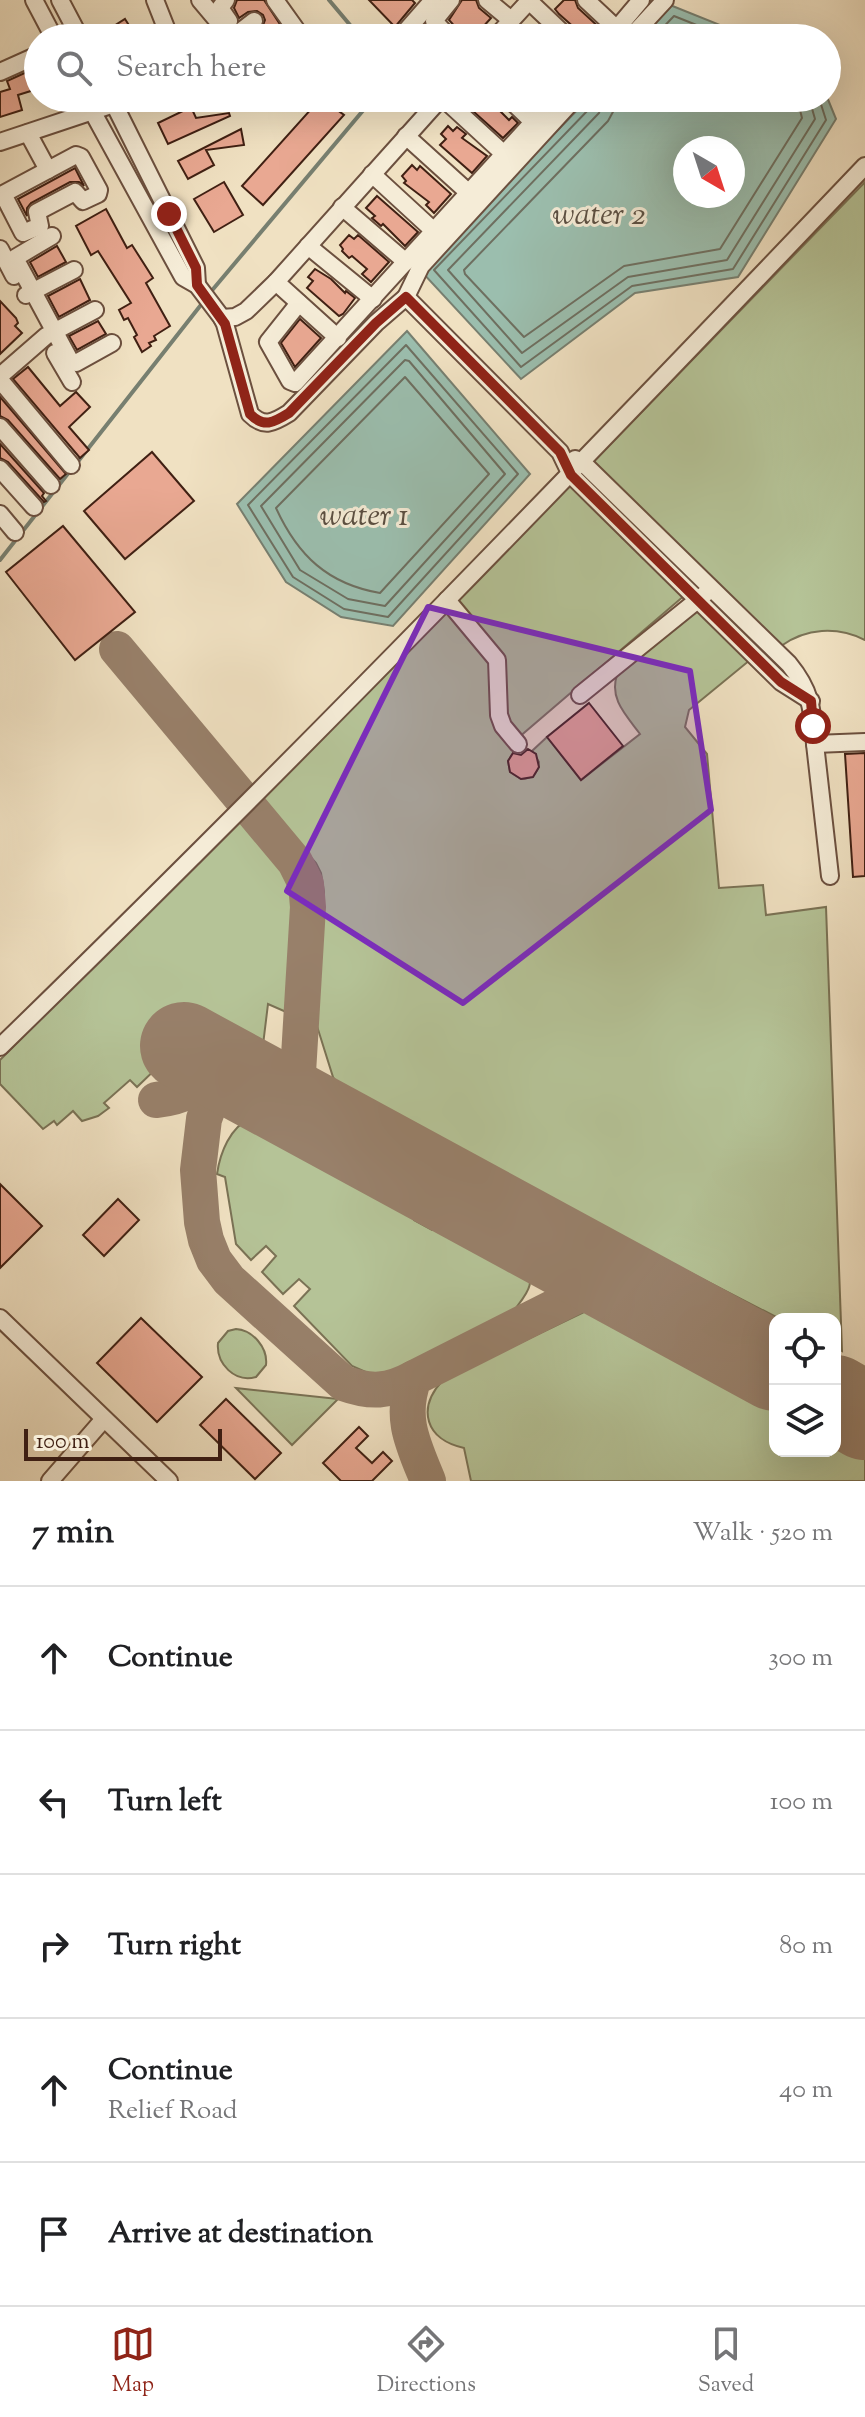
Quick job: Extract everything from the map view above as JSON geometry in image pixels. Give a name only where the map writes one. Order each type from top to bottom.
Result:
[{"type":"street","points":[[34,0],[47,24]]},
{"type":"street","points":[[60,0],[73,24]]},
{"type":"street","points":[[155,0],[164,24]]},
{"type":"street","points":[[200,0],[220,24]]},
{"type":"street","points":[[226,0],[220,8],[232,24]]},
{"type":"street","points":[[275,0],[292,24]]},
{"type":"street","points":[[437,24],[434,21],[451,0]]},
{"type":"street","points":[[487,0],[499,24]]},
{"type":"street","points":[[586,0],[609,24]]},
{"type":"street","points":[[626,24],[641,0]]},
{"type":"street","points":[[633,24],[665,0]]},
{"type":"street","points":[[412,24],[431,1]]},
{"type":"street","points":[[510,24],[529,1],[553,24]]},
{"type":"street","points":[[1,80],[24,64]]},
{"type":"street","points":[[0,142],[73,112]]},
{"type":"street","points":[[92,112],[183,277],[198,288],[225,324],[250,414],[258,421],[273,423],[289,413],[376,323],[406,297],[411,281],[421,266],[562,112]]},
{"type":"street","points":[[118,112],[196,268],[198,288]]},
{"type":"street","points":[[220,316],[235,317],[246,311],[276,282],[425,112]]},
{"type":"street","points":[[449,112],[504,154]]},
{"type":"street","points":[[523,112],[533,122]]},
{"type":"street","points":[[299,303],[268,342],[290,381],[298,382],[542,112]]},
{"type":"street","points":[[28,133],[48,170]]},
{"type":"street","points":[[406,136],[469,193]]},
{"type":"street","points":[[80,156],[99,193],[83,201],[75,192],[37,212],[40,226],[25,234],[4,194],[48,170],[80,156]]},
{"type":"street","points":[[0,1047],[577,469],[865,166]]},
{"type":"street","points":[[372,174],[434,231]]},
{"type":"street","points":[[342,207],[406,262]]},
{"type":"street","points":[[154,223],[169,214]]},
{"type":"street","points":[[52,236],[15,258],[72,382]]},
{"type":"street","points":[[308,246],[373,299]]},
{"type":"street","points":[[1,254],[29,294]]},
{"type":"street","points":[[29,294],[74,270]]},
{"type":"street","points":[[276,282],[338,338]]},
{"type":"street","points":[[406,297],[706,594],[789,664],[802,680],[811,701],[830,876]]},
{"type":"street","points":[[71,465],[0,378],[50,334],[95,310]]},
{"type":"street","points":[[50,334],[74,364],[112,343]]},
{"type":"street","points":[[0,427],[51,485]]},
{"type":"street","points":[[0,469],[34,507]]},
{"type":"street","points":[[0,515],[15,532]]},
{"type":"street","points":[[706,594],[759,670],[811,701]]},
{"type":"street","points":[[580,695],[706,594]]},
{"type":"street","points":[[447,600],[497,660],[499,715],[503,726],[518,744]]},
{"type":"street","points":[[815,744],[865,742]]},
{"type":"street","points":[[0,1318],[169,1481]]},
{"type":"street","points":[[50,1481],[103,1420]]},
{"type":"highlighted area","points":[[428,607],[690,671],[711,810],[463,1003],[287,891]]},
{"type":"shaded area","points":[[865,182],[865,640],[844,632],[822,631],[811,632],[781,646],[593,462]]},
{"type":"shaded area","points":[[572,483],[685,595],[518,738],[504,719],[501,657],[454,601]]},
{"type":"shaded area","points":[[697,606],[750,660],[689,710],[685,727],[707,754],[719,888],[763,885],[766,915],[826,907],[841,1313],[769,1313],[363,1104],[341,1089],[333,1077],[316,1023],[324,892],[321,873],[316,863],[259,798],[447,608],[491,661],[499,732],[515,751],[508,761],[510,772],[521,779],[534,775],[539,762],[532,751],[547,737],[581,780],[640,734],[617,699],[617,675]]},
{"type":"shaded area","points":[[247,811],[296,876],[303,905],[293,1015],[268,1004],[262,1053],[189,1013],[163,1062],[137,1087],[130,1080],[104,1103],[109,1108],[98,1116],[82,1121],[73,1111],[57,1125],[54,1121],[43,1129],[0,1084],[0,1060]]},
{"type":"shaded area","points":[[251,1118],[412,1208],[414,1220],[432,1230],[448,1225],[521,1264],[527,1271],[530,1283],[526,1294],[513,1312],[387,1375],[377,1377],[352,1366],[294,1306],[310,1289],[299,1279],[283,1294],[262,1272],[276,1256],[266,1246],[251,1260],[236,1244],[225,1177],[217,1174],[227,1142],[237,1128]]},
{"type":"shaded area","points":[[584,1312],[600,1312],[632,1321],[769,1395],[769,1457],[841,1457],[841,1433],[865,1446],[865,1481],[471,1481],[464,1448],[441,1438],[429,1422],[430,1402],[443,1380]]},
{"type":"shaded area","points":[[236,1329],[253,1336],[265,1352],[266,1365],[256,1377],[234,1374],[220,1358],[218,1343],[228,1331]]},
{"type":"shaded area","points":[[236,1388],[338,1399],[292,1445]]},
{"type":"water","points":[[670,5],[718,24],[654,24]]},
{"type":"water","name":"water 2","points":[[575,112],[833,112],[836,119],[738,277],[635,293],[521,379],[421,271]]},
{"type":"water","name":"water 1","points":[[407,331],[530,474],[393,626],[341,617],[286,582],[237,504]]},
{"type":"building","points":[[237,0],[264,0],[280,24],[264,24],[263,15],[257,11],[239,18],[234,8]]},
{"type":"building","points":[[369,0],[412,0],[415,3],[398,24],[392,24]]},
{"type":"building","points":[[462,0],[476,0],[479,8],[491,18],[486,24],[453,24],[449,20]]},
{"type":"building","points":[[564,0],[575,0],[578,8],[595,24],[570,24],[555,9]]},
{"type":"building","points":[[24,73],[24,93],[18,95],[22,110],[0,117],[0,92],[10,89],[7,81]]},
{"type":"building","points":[[181,112],[193,112],[196,118],[229,113],[230,116],[168,144],[158,123]]},
{"type":"building","points":[[308,112],[340,112],[344,115],[263,205],[242,186]]},
{"type":"building","points":[[474,112],[501,112],[509,120],[512,117],[518,123],[503,138]]},
{"type":"building","points":[[448,126],[453,131],[457,127],[466,134],[462,138],[487,156],[472,173],[440,145],[446,139],[441,134]]},
{"type":"building","points":[[241,129],[244,145],[206,150],[214,165],[188,179],[178,161]]},
{"type":"building","points":[[412,165],[417,170],[420,166],[451,194],[434,213],[426,205],[429,202],[404,183],[406,181],[402,176]]},
{"type":"building","points":[[75,168],[84,186],[79,182],[70,182],[31,203],[27,216],[18,199]]},
{"type":"building","points":[[224,182],[243,215],[214,232],[194,199]]},
{"type":"building","points":[[377,196],[418,232],[405,246],[383,224],[381,226],[372,218],[375,216],[366,208]]},
{"type":"building","points":[[106,209],[127,248],[132,245],[153,278],[146,283],[170,326],[154,336],[156,340],[142,352],[128,318],[124,320],[119,310],[131,303],[98,251],[91,255],[76,226]]},
{"type":"building","points":[[349,235],[354,239],[358,235],[389,262],[371,282],[362,274],[367,269],[342,251],[340,245]]},
{"type":"building","points":[[57,246],[66,262],[38,277],[30,262]]},
{"type":"building","points":[[315,269],[355,298],[343,314],[339,316],[307,288],[313,281],[308,277]]},
{"type":"building","points":[[80,279],[90,300],[59,317],[48,296]]},
{"type":"building","points":[[0,301],[16,318],[18,323],[15,326],[22,333],[0,354]]},
{"type":"building","points":[[300,319],[321,338],[295,367],[281,343]]},
{"type":"building","points":[[98,321],[106,334],[77,350],[69,336]]},
{"type":"building","points":[[28,367],[60,406],[76,392],[90,407],[69,427],[89,450],[80,458],[13,379]]},
{"type":"building","points":[[0,397],[66,474],[60,479],[8,420],[0,416]]},
{"type":"building","points":[[0,444],[44,493],[42,496],[46,501],[8,462],[0,458]]},
{"type":"building","points":[[152,452],[194,501],[125,559],[84,511]]},
{"type":"building","points":[[63,526],[135,612],[75,660],[6,572]]},
{"type":"building","points":[[589,703],[623,746],[581,780],[547,737]]},
{"type":"building","points":[[528,749],[536,754],[539,767],[533,777],[521,779],[510,772],[508,761],[513,753],[521,755]]},
{"type":"building","points":[[865,753],[865,876],[853,877],[845,754]]},
{"type":"building","points":[[0,1184],[42,1226],[0,1268]]},
{"type":"building","points":[[118,1199],[139,1220],[104,1256],[83,1235]]},
{"type":"building","points":[[141,1318],[202,1377],[157,1422],[97,1363]]},
{"type":"building","points":[[226,1399],[281,1453],[255,1479],[200,1425]]},
{"type":"building","points":[[359,1427],[368,1436],[356,1448],[372,1463],[383,1452],[392,1461],[372,1481],[341,1481],[323,1463]]},
{"type":"waterway","points":[[329,0],[349,24]]},
{"type":"waterway","points":[[209,294],[362,112]]},
{"type":"waterway","points":[[76,464],[204,301]]},
{"type":"waterway","points":[[0,560],[70,471]]},
{"type":"taxiway","points":[[117,649],[295,862],[306,884],[308,907],[296,1106]]},
{"type":"taxiway","points":[[223,1067],[204,1119],[198,1170],[202,1222],[214,1260],[229,1280],[343,1383],[379,1390],[414,1378]]},
{"type":"taxiway","points":[[156,1100],[192,1090],[223,1067]]},
{"type":"taxiway","points":[[555,1248],[565,1271],[567,1299]]},
{"type":"taxiway","points":[[428,1481],[413,1443],[408,1418],[414,1378],[594,1287],[610,1284],[627,1287]]},
{"type":"taxiway","points":[[841,1403],[865,1400]]},
{"type":"runway","points":[[184,1046],[769,1364]]},
{"type":"runway","points":[[841,1402],[865,1416]]},
{"type":"route","points":[[169,214],[196,268],[199,290],[225,324],[250,414],[258,421],[273,423],[289,413],[376,323],[406,297],[560,452],[571,475],[781,682],[811,701],[813,726]]}]
